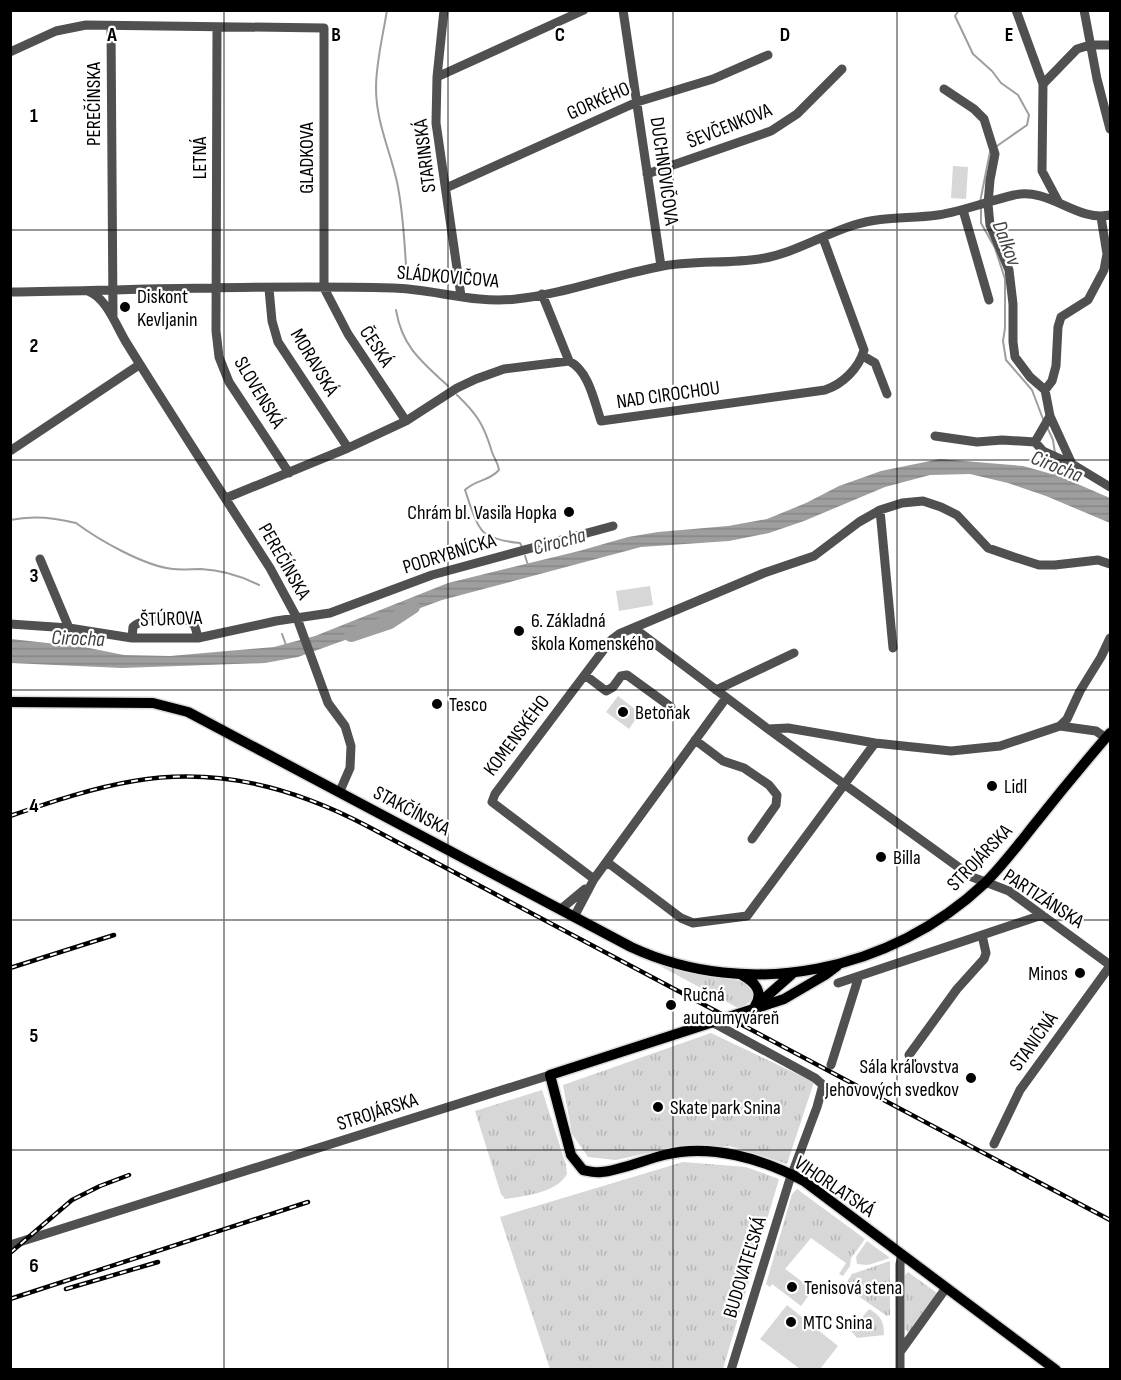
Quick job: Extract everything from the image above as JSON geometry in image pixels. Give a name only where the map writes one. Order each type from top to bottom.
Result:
[{"type":"main road","name":"STAKČÍNSKA","points":[[10,702],[153,703],[175,707],[201,718],[632,947],[670,963],[704,971],[742,975],[792,973]]},
{"type":"main road","name":"STROJÁRSKA","points":[[755,1006],[792,973],[840,964],[872,953],[953,910],[986,882],[1108,736]]},
{"type":"main road","name":"STROJÁRSKA","points":[[550,1076],[755,1006],[784,999],[840,964]]},
{"type":"main road","points":[[791,994],[795,985],[792,973]]},
{"type":"main road","points":[[742,975],[755,983],[757,987],[755,1006]]},
{"type":"main road","name":"VIHORLATSKÁ","points":[[550,1076],[571,1155],[583,1170],[601,1173],[668,1154],[699,1151],[754,1160],[792,1175],[804,1181],[1056,1370]]},
{"type":"street","name":"STARINSKÁ","points":[[444,10],[437,77],[436,123],[461,296]]},
{"type":"street","points":[[437,77],[584,10]]},
{"type":"street","name":"DUCHNOVIČOVA","points":[[623,10],[661,266]]},
{"type":"street","points":[[1017,10],[1042,84],[1042,171],[1037,195]]},
{"type":"street","points":[[1083,10],[1110,129]]},
{"type":"street","points":[[10,52],[56,31],[86,26],[217,27]]},
{"type":"street","name":"PEREČÍNSKA","points":[[111,26],[115,293],[111,312],[116,327]]},
{"type":"street","name":"GLADKOVA","points":[[217,27],[324,28],[324,288]]},
{"type":"street","name":"LETNÁ","points":[[216,289],[217,27]]},
{"type":"street","points":[[1042,84],[1077,48],[1090,45],[1110,45]]},
{"type":"street","name":"GORKÉHO","points":[[446,188],[637,102],[713,80],[768,55]]},
{"type":"street","name":"ŠEVČENKOVA","points":[[647,174],[771,131],[798,114],[842,69]]},
{"type":"street","points":[[944,89],[974,109],[984,119],[993,148],[984,205],[1009,270],[1015,357],[1030,377],[1045,390],[1049,417],[1072,464]]},
{"type":"street","points":[[1042,171],[1058,201]]},
{"type":"street","name":"SLÁDKOVIČOVA","points":[[10,292],[115,293],[216,289],[397,288],[490,301],[542,294],[661,266],[760,259],[786,252],[853,225],[877,219],[935,215],[984,205],[1017,195],[1037,195],[1058,201],[1081,214],[1106,216]]},
{"type":"street","points":[[963,210],[989,300]]},
{"type":"street","points":[[1045,390],[1052,381],[1056,366],[1058,327],[1061,317],[1088,300],[1104,270],[1107,254],[1106,216]]},
{"type":"street","points":[[824,238],[859,333],[864,350],[863,356],[875,363],[887,394]]},
{"type":"street","name":"ČESKÁ","points":[[324,288],[348,334],[406,421]]},
{"type":"street","name":"SLOVENSKÁ","points":[[216,289],[216,331],[219,357],[228,382],[289,473]]},
{"type":"street","name":"MORAVSKÁ","points":[[269,289],[272,321],[278,342],[348,448]]},
{"type":"street","name":"PEREČÍNSKA","points":[[87,291],[97,300],[116,327]]},
{"type":"street","name":"PEREČÍNSKA","points":[[87,291],[96,294],[102,303],[270,568],[298,621],[328,703],[345,726],[351,746],[350,768],[340,791]]},
{"type":"street","points":[[102,303],[106,293],[115,293]]},
{"type":"street","points":[[226,498],[348,448],[406,421],[457,388],[476,379],[504,369],[569,361],[542,294]]},
{"type":"street","name":"PEREČÍNSKA","points":[[102,303],[105,313]]},
{"type":"street","name":"NAD CIROCHOU","points":[[569,361],[576,365],[588,381],[602,421],[825,390],[836,386],[844,379],[861,363],[863,356]]},
{"type":"street","points":[[10,451],[140,365]]},
{"type":"street","points":[[1035,442],[1049,417]]},
{"type":"street","points":[[935,436],[977,442],[1002,440],[1035,442],[1043,451],[1072,464],[1110,487]]},
{"type":"street","name":"KOMENSKÉHO","points":[[591,882],[492,802],[495,794],[611,640],[638,631],[644,623],[713,594],[814,556],[859,522],[880,510],[902,503],[923,501],[941,507],[957,515],[988,548],[1039,565],[1098,560],[1110,564]]},
{"type":"street","points":[[880,510],[893,648]]},
{"type":"street","name":"PODRYBNÍCKA","points":[[298,621],[330,613],[432,574],[613,526]]},
{"type":"street","points":[[40,559],[69,628]]},
{"type":"street","points":[[132,638],[133,627],[140,622],[180,619],[194,625],[198,638]]},
{"type":"street","name":"ŠTÚROVA","points":[[10,624],[69,628],[132,638],[198,638],[298,621]]},
{"type":"street","points":[[638,631],[768,729],[972,877],[986,882]]},
{"type":"street","points":[[768,729],[788,728],[876,743],[951,751],[1000,746],[1060,726],[1067,719],[1110,638]]},
{"type":"street","points":[[716,690],[794,654]]},
{"type":"street","points":[[585,675],[606,691],[613,687],[621,676],[627,675],[671,707]]},
{"type":"street","points":[[561,909],[591,882],[607,862],[726,698]]},
{"type":"street","points":[[1060,726],[1108,736]]},
{"type":"street","points":[[695,740],[723,761],[744,768],[769,785],[777,795],[776,805],[752,839]]},
{"type":"street","points":[[607,862],[687,921],[693,923],[747,916],[876,743]]},
{"type":"street","points":[[574,917],[591,882]]},
{"type":"street","name":"PARTIZÁNSKA","points":[[986,882],[1009,891],[1110,965]]},
{"type":"street","points":[[838,982],[1042,915]]},
{"type":"street","points":[[909,1055],[957,989],[984,959],[986,953],[982,935]]},
{"type":"street","name":"STANIČNÁ","points":[[994,1144],[1020,1090],[1110,965]]},
{"type":"street","points":[[831,1065],[860,976]]},
{"type":"street","name":"BUDOVATEĽSKÁ","points":[[712,1022],[815,1078],[823,1085],[792,1175],[731,1370]]},
{"type":"street","name":"STROJÁRSKA","points":[[10,1245],[550,1076]]},
{"type":"street","points":[[900,1370],[900,1264],[902,1256]]},
{"type":"street","points":[[900,1352],[946,1288]]},
{"type":"green space","points":[[953,166],[968,167],[966,199],[951,198]]},
{"type":"green space","points":[[650,586],[653,605],[619,611],[616,591]]},
{"type":"green space","name":"Betoňak","points":[[618,696],[640,713],[629,729],[606,712]]},
{"type":"green space","points":[[660,966],[745,982],[752,989],[752,1000],[740,1009]]},
{"type":"green space","points":[[711,1033],[814,1082],[787,1164],[730,1146],[671,1148],[616,1160],[588,1157],[572,1134],[563,1085]]},
{"type":"green space","points":[[542,1090],[567,1174],[556,1186],[530,1195],[505,1199],[501,1194],[475,1111]]},
{"type":"green space","name":"Skate park Snina","points":[[640,1096],[676,1097],[675,1117],[640,1118]]},
{"type":"green space","points":[[683,1162],[746,1167],[779,1179],[723,1369],[550,1369],[500,1217]]},
{"type":"green space","points":[[797,1189],[865,1239],[851,1258],[850,1266],[843,1276],[839,1274],[846,1263],[811,1238],[770,1287],[766,1284],[792,1194]]},
{"type":"green space","points":[[867,1241],[890,1258],[868,1265],[857,1264],[856,1257]]},
{"type":"green space","points":[[890,1261],[890,1315],[887,1316],[848,1289],[848,1280],[852,1274]]},
{"type":"green space","name":"Tenisová stena","points":[[784,1268],[813,1290],[801,1306],[772,1284]]},
{"type":"green space","points":[[908,1272],[937,1293],[912,1331],[908,1333],[905,1329],[905,1275]]},
{"type":"green space","name":"MTC Snina","points":[[787,1305],[838,1346],[820,1369],[800,1369],[760,1339]]},
{"type":"green space","points":[[869,1309],[881,1319],[884,1335],[857,1338],[851,1331]]},
{"type":"shaded area","points":[[940,459],[1023,466],[1059,476],[1110,498],[1110,523],[1008,483],[970,474],[930,475],[885,487],[769,533],[729,541],[641,547],[442,600],[298,657],[265,663],[122,668],[11,663],[11,639],[84,647],[124,655],[170,656],[274,647],[315,636],[448,583],[628,537],[728,526],[767,519],[839,486],[881,471]]},
{"type":"waterway","points":[[387,10],[377,68],[376,88],[381,124],[399,192],[406,265]]},
{"type":"waterway","name":"Dalkov","points":[[959,10],[955,16],[973,54],[992,71],[1001,83],[1018,95],[1029,115],[1027,125],[997,146]]},
{"type":"waterway","name":"Dalkov","points":[[980,202],[990,152]]},
{"type":"waterway","name":"Dalkov","points":[[981,208],[981,223],[995,248],[1005,279],[1003,341],[1006,360],[1032,390],[1043,419]]},
{"type":"waterway","points":[[396,310],[403,334],[414,353],[448,386]]},
{"type":"waterway","points":[[457,395],[479,420],[499,470],[491,477],[465,490],[473,514],[486,534],[520,543],[522,547]]},
{"type":"waterway","name":"Dalkov","points":[[1047,427],[1053,440],[1055,453]]},
{"type":"waterway","name":"Dalkov","points":[[1055,476],[1056,461]]},
{"type":"waterway","points":[[10,520],[43,517],[76,523],[109,544],[149,563],[173,569],[224,572],[259,585]]},
{"type":"waterway","points":[[525,556],[528,565]]},
{"type":"waterway","name":"Cirocha","points":[[351,635],[390,622],[413,607]]},
{"type":"waterway","points":[[282,634],[286,645]]},
{"type":"railway","points":[[10,816],[103,787],[165,777],[225,779],[283,791],[311,801],[367,826],[1110,1220]]},
{"type":"railway","points":[[10,968],[114,935]]},
{"type":"railway","points":[[10,1253],[72,1200],[129,1175]]},
{"type":"railway","points":[[10,1299],[308,1202]]},
{"type":"railway","points":[[66,1289],[158,1262]]},
{"type":"place","name":"Diskont Kevljanin","points":[[125,307]]},
{"type":"place","name":"Chrám bl. Vasiľa Hopka","points":[[569,512]]},
{"type":"place","name":"6. Základná škola Komenského","points":[[519,631]]},
{"type":"place","name":"Tesco","points":[[437,704]]},
{"type":"place","name":"Betoňak","points":[[623,712]]},
{"type":"place","name":"Lidl","points":[[992,786]]},
{"type":"place","name":"Billa","points":[[881,857]]},
{"type":"place","name":"Minos","points":[[1080,973]]},
{"type":"place","name":"Ručná autoumyváreň","points":[[671,1005]]},
{"type":"place","name":"Sála kráľovstva Jehovových svedkov","points":[[971,1078]]},
{"type":"place","name":"Skate park Snina","points":[[658,1107]]},
{"type":"place","name":"Tenisová stena","points":[[792,1287]]},
{"type":"place","name":"MTC Snina","points":[[791,1322]]}]
